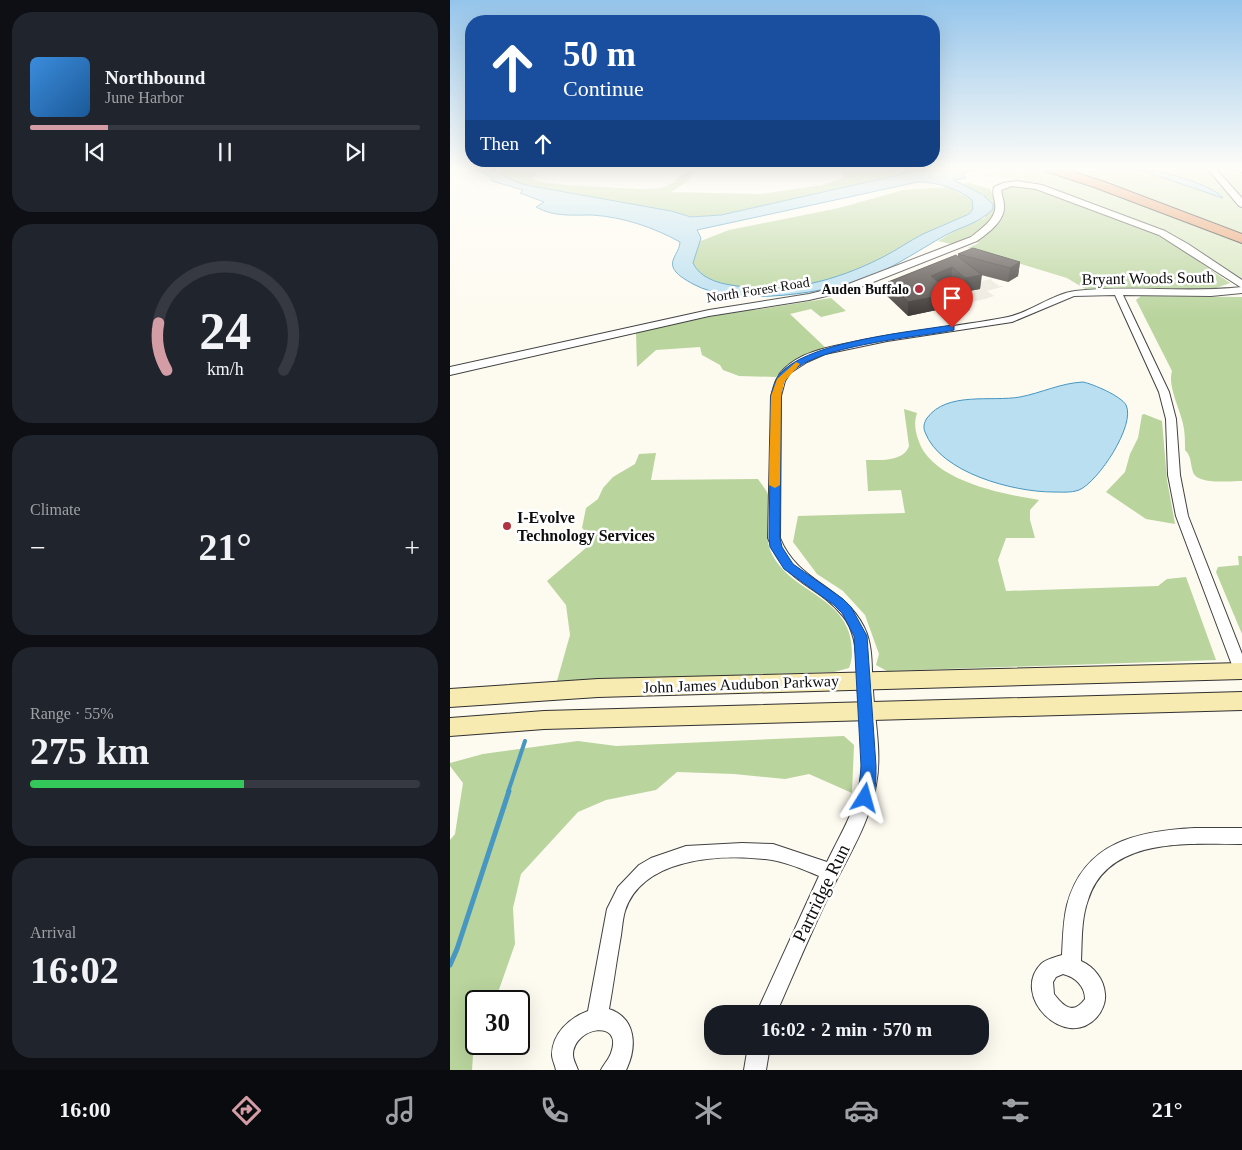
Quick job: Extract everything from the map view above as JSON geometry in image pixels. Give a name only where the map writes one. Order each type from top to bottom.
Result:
[{"type":"highway","points":[[1187,218],[1242,239]]},
{"type":"main road","name":"John James Audubon Parkway","points":[[456,697],[598,688],[1242,672]]},
{"type":"main road","points":[[451,727],[456,697]]},
{"type":"main road","name":"John James Audubon Parkway","points":[[451,727],[544,720],[1242,701]]},
{"type":"street","name":"North Forest Road","points":[[450,371],[709,313],[816,296],[864,284],[974,238],[994,218]]},
{"type":"street","name":"North Forest Road","points":[[1121,218],[1162,233],[1242,285]]},
{"type":"street","name":"Bryant Woods South","points":[[866,710],[860,636],[853,619],[838,602],[788,567],[776,547],[774,538],[776,396],[780,381],[787,371],[798,363],[828,351],[887,338],[1012,319],[1073,294],[1118,292],[1211,293],[1242,290]]},
{"type":"street","points":[[1118,292],[1164,392],[1171,419],[1174,475],[1182,516],[1242,672]]},
{"type":"street","name":"Partridge Run","points":[[770,1005],[859,815],[865,798],[869,782],[866,710]]},
{"type":"street","points":[[1072,966],[1078,898],[1085,880],[1100,862],[1121,849],[1146,840],[1242,836]]},
{"type":"street","points":[[596,1018],[611,927],[616,909],[623,895],[639,877],[655,864],[693,852],[766,851],[831,872]]},
{"type":"street","points":[[567,1070],[563,1056],[570,1036],[577,1027],[586,1021],[596,1018],[614,1022],[620,1028],[623,1037],[624,1047],[621,1057],[612,1070]]},
{"type":"street","points":[[755,1070],[758,1055]]},
{"type":"green space","points":[[789,218],[960,218],[926,233],[866,266],[829,279],[790,287],[751,288],[731,285],[709,278],[700,272],[693,263],[698,242],[729,230]]},
{"type":"green space","points":[[985,218],[992,218],[981,230],[956,245],[938,241],[963,226]]},
{"type":"green space","points":[[997,218],[1116,218],[1159,234],[1230,283],[1211,290],[1087,290],[1067,278],[968,248],[979,243],[974,241],[997,221]]},
{"type":"green space","points":[[1125,218],[1242,218],[1242,280],[1177,238]]},
{"type":"green space","points":[[1141,296],[1242,297],[1242,481],[1207,481],[1196,476],[1193,472],[1190,458],[1185,450],[1183,422],[1171,384],[1172,371],[1136,300]]},
{"type":"green space","points":[[831,298],[846,311],[821,317],[811,309],[790,314],[827,349],[793,363],[776,377],[739,376],[723,370],[720,365],[702,355],[700,347],[656,350],[637,367],[636,332],[752,308],[754,310]]},
{"type":"green space","points":[[904,409],[917,413],[915,426],[918,439],[925,453],[937,465],[952,475],[970,483],[1007,494],[1039,500],[1030,510],[1030,520],[1035,538],[1006,538],[998,560],[1006,591],[1158,586],[1167,579],[1186,577],[1216,660],[887,671],[876,665],[879,654],[865,615],[843,591],[817,574],[793,542],[798,516],[905,513],[901,490],[868,491],[866,460],[890,459],[902,455],[906,451],[909,446]]},
{"type":"green space","points":[[1144,414],[1162,421],[1167,480],[1175,524],[1146,519],[1106,492],[1125,472],[1130,454],[1138,438],[1142,415]]},
{"type":"green space","points":[[656,453],[651,480],[758,479],[768,495],[768,539],[773,556],[788,575],[821,598],[840,616],[847,627],[851,641],[852,658],[849,668],[834,672],[557,681],[570,635],[566,605],[547,581],[593,542],[593,538],[582,528],[586,508],[598,499],[603,488],[613,477],[635,464],[639,454]]},
{"type":"green space","points":[[1238,556],[1242,556],[1242,634],[1216,572],[1218,567],[1239,565]]},
{"type":"green space","points":[[844,736],[854,745],[852,793],[809,774],[785,779],[734,774],[677,772],[656,790],[606,800],[578,812],[521,874],[513,908],[515,944],[499,990],[465,990],[465,1055],[473,1055],[472,1070],[450,1070],[450,840],[455,834],[463,783],[450,766],[450,763],[483,754],[578,741],[616,746]]},
{"type":"shaded area","points":[[992,279],[999,286],[1005,286],[987,291],[994,296],[985,299],[971,302],[958,289],[966,294],[974,293],[972,291],[979,290],[972,283]]},
{"type":"water","points":[[615,218],[753,218],[697,230],[701,238],[693,263],[704,276],[714,281],[751,288],[770,288],[809,284],[847,273],[883,257],[923,234],[960,218],[981,218],[944,236],[892,266],[855,282],[809,292],[758,296],[733,295],[711,291],[693,284],[678,274],[672,264],[680,242],[648,227]]},
{"type":"water","points":[[1083,382],[1119,398],[1126,405],[1128,414],[1121,439],[1105,465],[1087,485],[1076,491],[1037,491],[999,484],[980,477],[946,459],[933,446],[924,430],[927,418],[946,404],[970,399],[1020,397],[1067,384]]},
{"type":"building","points":[[973,248],[1020,262],[1010,268],[958,254]]},
{"type":"building","points":[[956,255],[982,275],[965,278],[952,267],[931,276],[952,293],[908,302],[888,282]]},
{"type":"waterway","points":[[508,792],[525,741]]},
{"type":"waterway","points":[[450,965],[509,791]]},
{"type":"slow traffic","points":[[775,485],[776,396],[780,381],[787,371],[796,364]]},
{"type":"place","name":"Auden Buffalo","points":[[919,289]]},
{"type":"place","name":"I-Evolve Technology Services","points":[[507,526]]},
{"type":"route","points":[[865,798],[869,782],[868,728],[862,648],[857,627],[853,619],[838,602],[788,567],[776,547],[774,538],[776,396],[780,381],[787,371],[817,354],[870,341],[952,328]]}]
